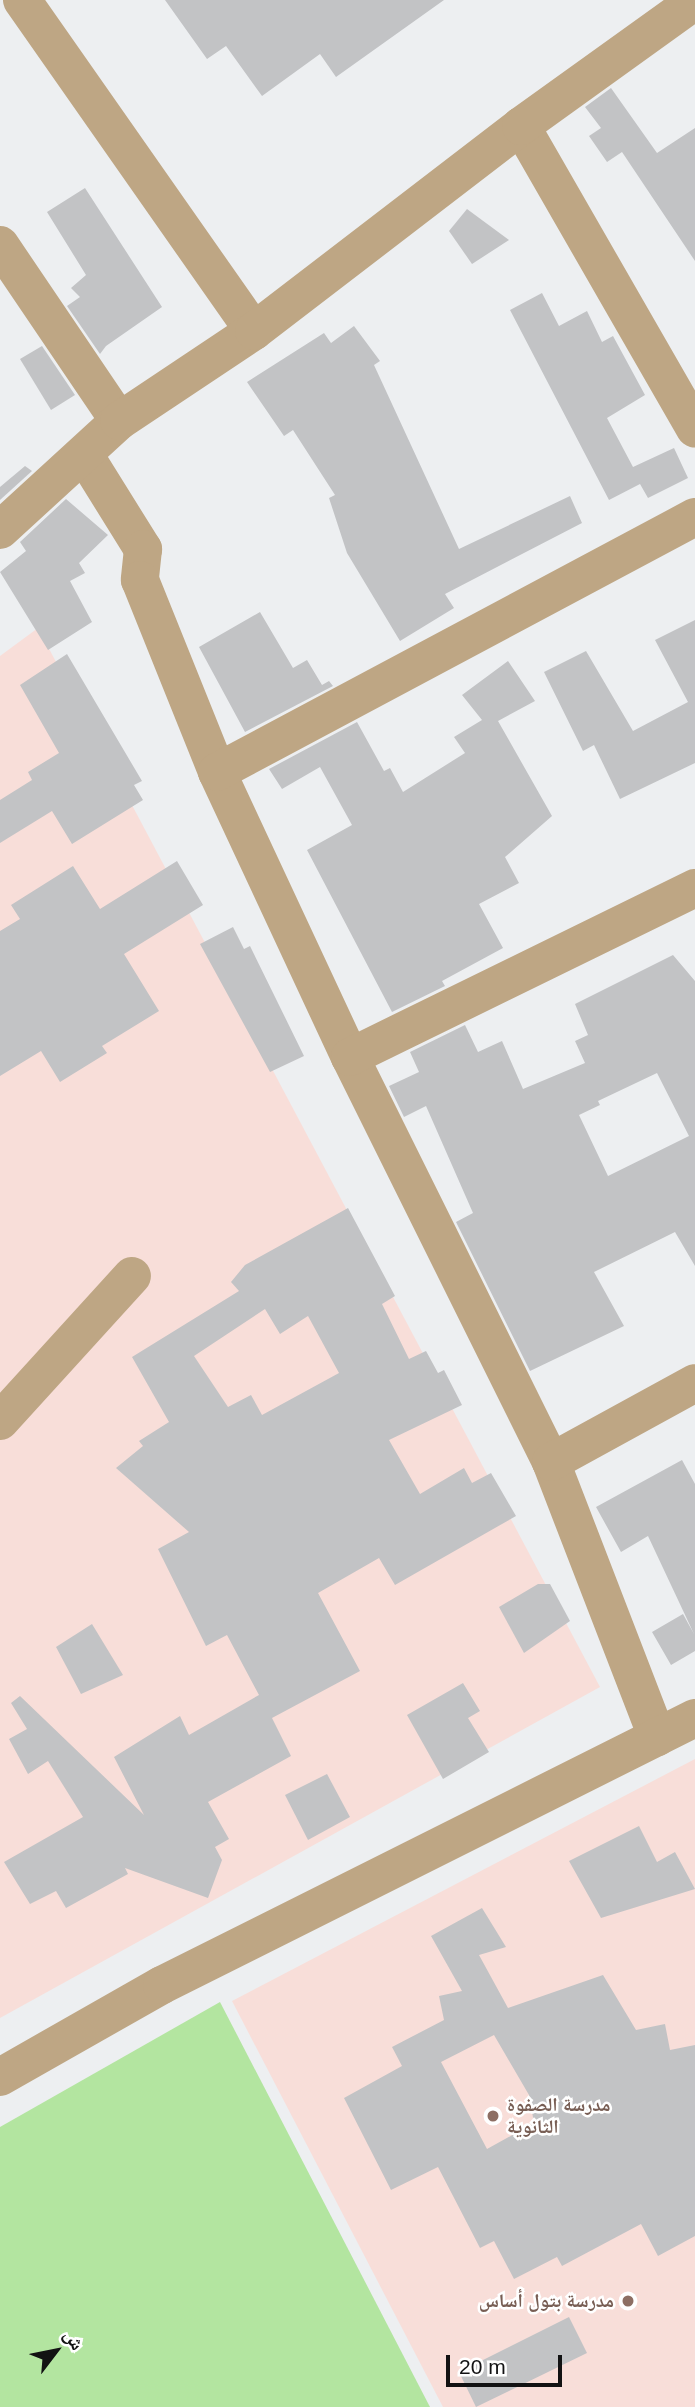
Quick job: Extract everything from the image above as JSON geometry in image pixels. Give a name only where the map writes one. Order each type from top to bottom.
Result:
[{"type":"street","points":[[22,0],[254,331]]},
{"type":"street","points":[[4,518],[85,456],[119,421],[254,331],[521,126],[695,1]]},
{"type":"street","points":[[521,126],[695,429]]},
{"type":"street","points":[[0,245],[119,421]]},
{"type":"street","points":[[85,456],[143,549],[140,580],[217,772],[349,1057],[551,1462],[657,1737]]},
{"type":"street","points":[[217,772],[695,517]]},
{"type":"street","points":[[349,1057],[695,888]]},
{"type":"street","points":[[0,1421],[132,1276]]},
{"type":"street","points":[[551,1462],[695,1383]]},
{"type":"street","points":[[0,2077],[162,1985],[695,1718]]},
{"type":"shaded area","points":[[38,628],[600,1687],[0,2018],[0,656]]},
{"type":"shaded area","name":"مدرسة الصفوة الثانوية","points":[[695,1759],[695,2407],[443,2407],[232,2001]]},
{"type":"green space","points":[[220,2002],[430,2407],[0,2407],[0,2127]]},
{"type":"building","points":[[165,0],[444,0],[336,77],[320,54],[262,96],[226,46],[207,59]]},
{"type":"building","points":[[611,88],[657,153],[695,128],[695,261],[622,152],[607,162],[589,136],[601,128],[585,107]]},
{"type":"building","points":[[85,188],[162,307],[106,346],[100,354],[67,306],[80,297],[71,288],[86,275],[47,212]]},
{"type":"building","points":[[467,209],[509,240],[472,264],[449,231]]},
{"type":"building","points":[[542,293],[559,326],[587,311],[602,342],[613,336],[645,395],[607,418],[633,467],[674,448],[688,478],[648,498],[640,484],[609,500],[510,310]]},
{"type":"building","points":[[354,326],[380,361],[374,365],[459,549],[570,496],[582,523],[445,594],[454,608],[400,641],[347,553],[329,498],[335,495],[293,430],[284,436],[247,382],[324,333],[331,343]]},
{"type":"building","points":[[42,346],[75,395],[51,410],[20,359]]},
{"type":"building","points":[[25,466],[32,471],[0,500],[0,487]]},
{"type":"building","points":[[66,499],[108,535],[79,563],[85,573],[70,581],[92,622],[48,650],[0,572],[26,551],[20,542]]},
{"type":"building","points":[[260,612],[293,668],[307,660],[322,685],[329,681],[333,686],[245,732],[199,647]]},
{"type":"building","points":[[695,620],[695,763],[620,799],[594,745],[583,751],[544,672],[586,651],[633,731],[688,702],[655,640]]},
{"type":"building","points":[[67,654],[142,781],[134,785],[143,800],[72,844],[52,811],[0,843],[0,800],[32,780],[28,772],[59,753],[20,685]]},
{"type":"building","points":[[508,661],[535,701],[498,721],[552,816],[505,857],[519,883],[479,904],[503,948],[442,981],[445,986],[392,1012],[307,850],[352,825],[320,767],[282,789],[269,769],[357,722],[384,771],[390,768],[403,792],[465,753],[454,737],[482,720],[462,695]]},
{"type":"building","points":[[177,861],[203,905],[124,954],[159,1011],[102,1046],[107,1053],[60,1082],[41,1051],[0,1076],[0,931],[20,919],[11,905],[73,866],[100,909]]},
{"type":"building","points":[[233,927],[244,949],[250,946],[304,1056],[270,1072],[200,944]]},
{"type":"building","points":[[673,955],[695,981],[695,1266],[675,1232],[594,1272],[624,1326],[530,1371],[456,1222],[473,1213],[426,1106],[404,1117],[389,1086],[419,1072],[410,1052],[465,1025],[478,1052],[502,1041],[523,1089],[585,1063],[575,1041],[588,1035],[575,1004]],"holes":[[[657,1073],[689,1136],[608,1176],[579,1115],[600,1105],[598,1101]]]},
{"type":"building","points":[[348,1208],[395,1296],[382,1304],[409,1359],[426,1351],[438,1373],[444,1370],[462,1405],[389,1440],[420,1494],[464,1468],[472,1483],[491,1473],[516,1516],[395,1585],[379,1558],[318,1593],[360,1671],[272,1718],[291,1756],[208,1802],[229,1839],[215,1847],[222,1860],[208,1898],[125,1868],[128,1874],[66,1908],[56,1891],[30,1904],[4,1862],[83,1817],[48,1761],[28,1774],[9,1739],[27,1729],[11,1703],[20,1696],[144,1815],[114,1757],[180,1716],[189,1735],[259,1695],[227,1635],[206,1646],[158,1549],[189,1532],[116,1468],[143,1446],[139,1441],[169,1422],[132,1357],[239,1291],[231,1282],[245,1265]],"holes":[[[265,1309],[280,1334],[308,1316],[339,1373],[262,1415],[251,1395],[228,1407],[194,1356]]]},
{"type":"building","points":[[682,1460],[695,1484],[695,1651],[671,1665],[652,1632],[683,1614],[694,1634],[648,1536],[621,1552],[596,1507]]},
{"type":"building","points":[[538,1584],[550,1584],[570,1621],[524,1653],[499,1607]]},
{"type":"building","points":[[92,1624],[123,1675],[81,1694],[56,1647]]},
{"type":"building","points":[[463,1683],[480,1711],[468,1718],[489,1752],[443,1779],[407,1715]]},
{"type":"building","points":[[327,1774],[350,1817],[308,1840],[285,1795]]},
{"type":"building","points":[[639,1826],[657,1862],[675,1852],[695,1889],[601,1918],[569,1861]]},
{"type":"building","points":[[482,1908],[506,1947],[479,1955],[508,2008],[603,1975],[636,2030],[665,2024],[670,2050],[695,2045],[695,2236],[658,2256],[641,2224],[562,2266],[557,2257],[514,2279],[494,2241],[480,2248],[438,2167],[391,2190],[344,2098],[402,2066],[392,2047],[444,2020],[439,1996],[462,1991],[431,1936]],"holes":[[[494,2035],[529,2095],[534,2123],[487,2149],[441,2062]]]},
{"type":"building","points":[[569,2317],[587,2353],[476,2407],[459,2372]]},
{"type":"place","name":"مدرسة الصفوة الثانوية","points":[[493,2116]]},
{"type":"place","name":"مدرسة بتول أساس","points":[[628,2301]]}]
